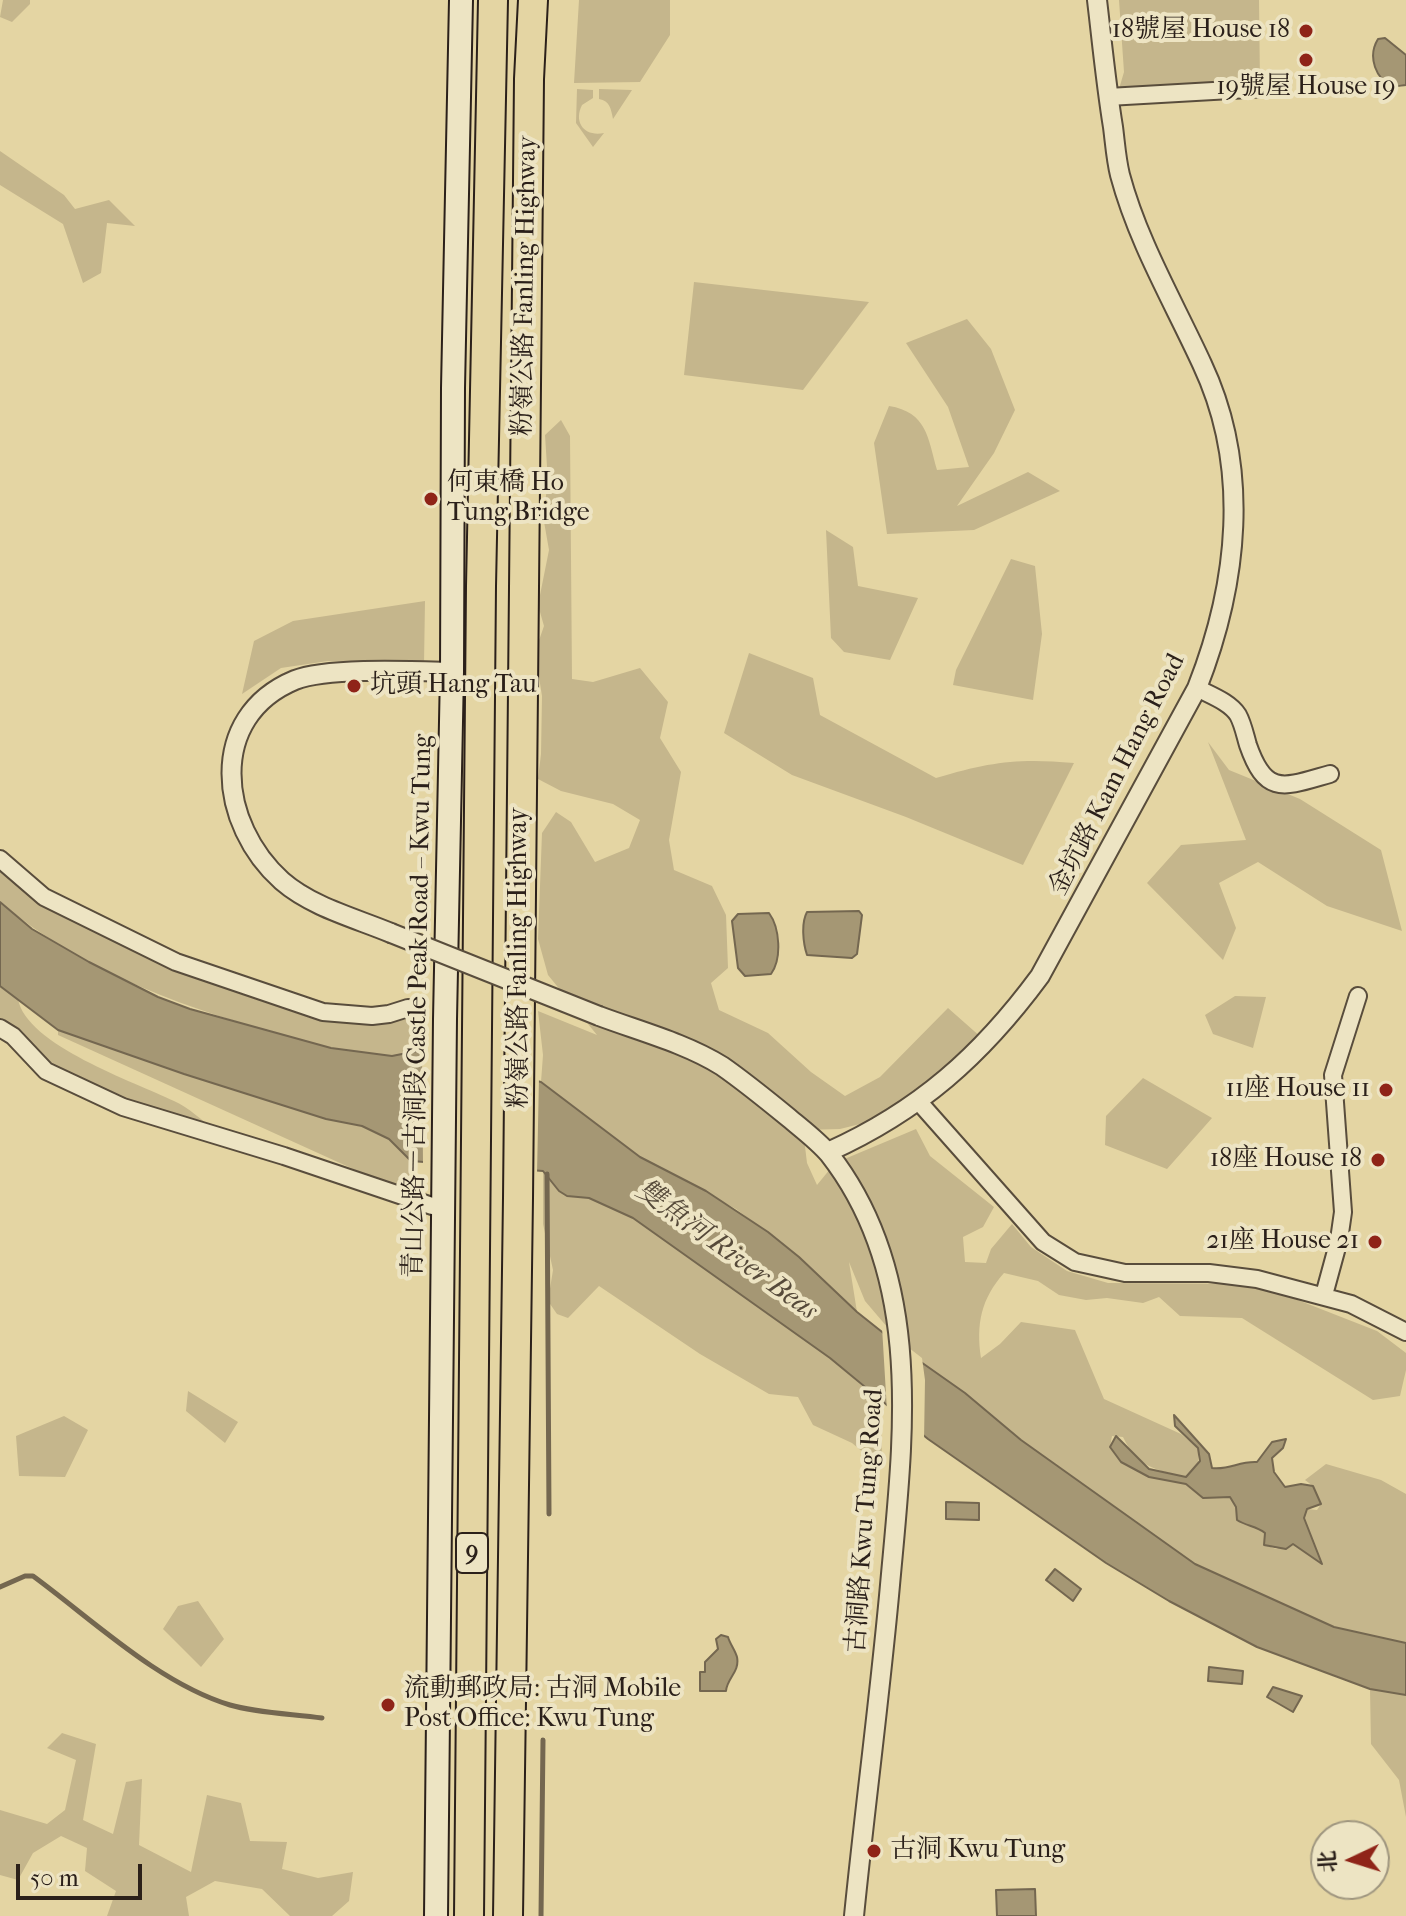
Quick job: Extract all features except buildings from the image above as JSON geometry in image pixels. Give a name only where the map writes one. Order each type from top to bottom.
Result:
[{"type":"highway","name":"粉嶺公路 Fanling Highway","points":[[469,1916],[481,571],[493,0]]},
{"type":"highway","name":"粉嶺公路 Fanling Highway","points":[[508,1916],[529,79],[533,0]]},
{"type":"main road","name":"青山公路－古洞段 Castle Peak Road – Kwu Tung","points":[[436,1916],[453,388],[461,0]]},
{"type":"street","name":"金坑路 Kam Hang Road","points":[[828,1152],[919,1102],[978,1052],[1011,1016],[1040,976],[1197,688],[1214,644],[1226,597],[1234,502],[1230,454],[1220,407],[1203,365],[1145,247],[1120,173],[1097,0]]},
{"type":"street","points":[[1108,97],[1266,88]]},
{"type":"street","name":"古洞路 Kwu Tung Road","points":[[452,672],[325,673],[298,679],[276,689],[253,710],[233,749],[233,804],[243,828],[265,862],[302,896],[693,1051],[763,1096],[828,1152],[855,1191],[878,1244],[893,1297],[902,1367],[902,1454],[879,1705],[854,1916]]},
{"type":"street","points":[[1197,688],[1232,708],[1239,717],[1255,766],[1264,779],[1280,785],[1330,774]]},
{"type":"street","points":[[0,859],[44,897],[176,962],[323,1012],[372,1016],[408,1008]]},
{"type":"street","points":[[1324,1295],[1343,1212],[1333,1075],[1358,996]]},
{"type":"street","points":[[0,1028],[13,1036],[46,1071],[123,1107],[298,1160],[432,1206],[444,1204]]},
{"type":"street","points":[[919,1102],[1043,1242],[1075,1262],[1125,1273],[1236,1276],[1324,1295],[1351,1304],[1406,1332]]},
{"type":"shaded area","points":[[3,0],[30,0],[30,4],[12,22],[0,17]]},
{"type":"shaded area","points":[[579,0],[670,0],[670,35],[640,82],[574,83]]},
{"type":"shaded area","points":[[1119,0],[1259,0],[1260,84],[1119,89],[1124,72]]},
{"type":"shaded area","points":[[577,89],[593,90],[593,98],[582,105],[579,118],[586,131],[604,133],[593,147],[576,123]]},
{"type":"shaded area","points":[[599,89],[632,90],[613,119],[608,104],[599,99]]},
{"type":"shaded area","points":[[0,151],[64,195],[75,209],[109,200],[135,226],[107,223],[101,273],[83,283],[63,224],[0,185]]},
{"type":"shaded area","points":[[694,282],[869,302],[803,390],[684,375]]},
{"type":"shaded area","points":[[967,319],[991,349],[1015,410],[994,453],[957,506],[1028,472],[1060,491],[974,530],[887,534],[874,443],[889,406],[902,409],[919,420],[928,437],[937,470],[969,467],[948,407],[906,343]]},
{"type":"shaded area","points":[[561,420],[570,436],[572,679],[593,682],[640,668],[668,702],[660,738],[681,772],[669,840],[674,870],[712,886],[726,915],[728,968],[711,983],[719,1010],[768,1033],[811,1072],[845,1096],[880,1077],[948,1008],[982,1038],[876,1120],[840,1129],[803,1130],[807,1163],[817,1185],[835,1163],[916,1129],[930,1156],[994,1207],[983,1227],[963,1237],[965,1262],[986,1263],[991,1249],[1012,1224],[1031,1247],[1067,1271],[1108,1283],[1257,1284],[1377,1331],[1406,1353],[1400,1396],[1373,1400],[1242,1318],[1180,1316],[1159,1297],[1143,1303],[1107,1298],[1086,1300],[1059,1295],[1038,1281],[1004,1273],[985,1302],[979,1334],[981,1358],[1021,1322],[1075,1330],[1104,1399],[1181,1434],[1198,1448],[1198,1469],[1186,1477],[1148,1466],[1128,1447],[1123,1437],[1112,1436],[1110,1447],[1149,1477],[1186,1483],[1192,1490],[1230,1493],[1237,1520],[1265,1534],[1265,1545],[1276,1549],[1293,1544],[1322,1563],[1304,1518],[1307,1509],[1317,1510],[1321,1504],[1313,1486],[1305,1480],[1326,1464],[1381,1480],[1406,1494],[1406,1643],[1334,1627],[1195,1564],[1021,1440],[965,1393],[911,1355],[865,1301],[849,1262],[857,1312],[799,1257],[736,1209],[640,1157],[541,1082],[543,1055],[538,1011],[597,1035],[548,975],[538,939],[542,833],[556,812],[571,822],[595,862],[629,848],[640,820],[613,804],[561,791],[538,779],[542,696],[535,652],[544,626],[538,605],[549,550],[543,516],[548,482],[545,435]]},
{"type":"shaded area","points":[[826,530],[853,547],[858,586],[918,598],[890,660],[844,652],[831,638]]},
{"type":"shaded area","points":[[1011,559],[1035,566],[1042,634],[1033,700],[953,685],[956,670]]},
{"type":"shaded area","points":[[425,601],[424,664],[328,661],[281,668],[242,694],[254,641],[293,621]]},
{"type":"shaded area","points":[[749,653],[813,678],[820,715],[936,778],[1004,763],[1074,763],[1023,865],[792,775],[724,733]]},
{"type":"shaded area","points":[[1208,742],[1229,770],[1300,799],[1381,850],[1402,931],[1327,906],[1258,862],[1219,883],[1236,928],[1223,960],[1147,883],[1181,845],[1246,840]]},
{"type":"shaded area","points":[[0,868],[50,910],[207,981],[320,1017],[421,1020],[426,1039],[399,1055],[358,1054],[218,1016],[141,987],[68,950],[0,902]]},
{"type":"shaded area","points":[[0,986],[18,999],[25,1016],[40,1032],[84,1060],[180,1104],[214,1130],[99,1089],[52,1066],[22,1033],[0,1018]]},
{"type":"shaded area","points":[[1235,996],[1266,997],[1253,1048],[1213,1034],[1205,1015]]},
{"type":"shaded area","points":[[58,1030],[326,1119],[362,1126],[389,1139],[411,1161],[410,1177],[402,1186],[362,1173],[58,1035]]},
{"type":"shaded area","points":[[1143,1078],[1212,1118],[1167,1169],[1105,1145],[1106,1116]]},
{"type":"shaded area","points":[[543,1171],[566,1196],[589,1198],[633,1218],[830,1358],[869,1392],[881,1413],[882,1461],[870,1458],[852,1443],[813,1425],[798,1397],[769,1394],[700,1354],[599,1286],[568,1318],[557,1314],[548,1301],[553,1270],[543,1224]]},
{"type":"shaded area","points":[[188,1391],[238,1422],[225,1443],[186,1411]]},
{"type":"shaded area","points":[[64,1416],[88,1430],[65,1477],[19,1476],[16,1436]]},
{"type":"shaded area","points":[[198,1601],[224,1639],[201,1667],[163,1629],[178,1606]]},
{"type":"shaded area","points":[[1370,1689],[1406,1695],[1406,1817],[1399,1780],[1371,1744]]},
{"type":"shaded area","points":[[62,1733],[96,1744],[83,1820],[113,1834],[126,1782],[142,1779],[139,1845],[191,1872],[207,1795],[241,1803],[250,1841],[287,1842],[282,1869],[318,1878],[353,1872],[349,1901],[332,1916],[290,1916],[262,1889],[215,1881],[186,1897],[189,1916],[107,1916],[116,1891],[85,1871],[87,1848],[61,1836],[33,1853],[18,1880],[0,1875],[0,1810],[47,1824],[65,1810],[76,1760],[47,1748]]},
{"type":"water","points":[[1385,38],[1406,55],[1406,85],[1387,83],[1375,67],[1375,46],[1378,39]]},
{"type":"water","name":"雙魚河 River Beas","points":[[0,902],[32,929],[89,962],[158,997],[190,1009],[331,1048],[392,1056],[422,1050],[541,1082],[640,1157],[706,1191],[768,1232],[857,1312],[911,1355],[965,1393],[1021,1440],[1195,1564],[1334,1627],[1406,1643],[1406,1695],[1370,1689],[1257,1647],[1169,1601],[1106,1563],[928,1439],[830,1358],[633,1218],[589,1198],[567,1196],[543,1171],[411,1161],[389,1139],[362,1126],[326,1119],[58,1030],[0,986]]},
{"type":"water","points":[[859,911],[862,915],[857,954],[852,958],[807,955],[803,933],[807,912]]},
{"type":"water","points":[[769,913],[776,927],[778,944],[775,968],[771,974],[745,976],[738,968],[732,921],[738,914]]},
{"type":"water","points":[[1174,1415],[1209,1454],[1212,1468],[1257,1462],[1272,1442],[1286,1439],[1283,1448],[1272,1458],[1274,1472],[1285,1487],[1301,1484],[1313,1486],[1321,1504],[1307,1509],[1304,1518],[1322,1564],[1293,1544],[1286,1549],[1264,1545],[1265,1533],[1237,1520],[1236,1507],[1230,1497],[1203,1498],[1186,1484],[1149,1477],[1121,1462],[1110,1447],[1116,1436],[1149,1469],[1186,1477],[1200,1461],[1198,1448],[1175,1426]]},
{"type":"water","points":[[946,1502],[979,1503],[979,1520],[946,1519]]},
{"type":"water","points":[[1055,1569],[1081,1589],[1073,1601],[1046,1580]]},
{"type":"water","points":[[721,1635],[728,1637],[737,1657],[737,1667],[726,1691],[700,1691],[700,1672],[705,1672],[705,1662],[718,1649],[716,1639]]},
{"type":"water","points":[[1209,1667],[1243,1671],[1242,1684],[1208,1681]]},
{"type":"water","points":[[1273,1687],[1302,1696],[1293,1712],[1267,1697]]},
{"type":"water","points":[[1035,1889],[1036,1916],[997,1916],[996,1890]]},
{"type":"pier","points":[[422,1046],[539,1077],[537,1174],[423,1164]]},
{"type":"pier","points":[[882,1327],[922,1358],[925,1380],[924,1441],[887,1411]]},
{"type":"waterway","points":[[547,1174],[549,1514]]},
{"type":"waterway","points":[[0,1587],[25,1576],[33,1576],[152,1666],[203,1695],[241,1708],[322,1718]]},
{"type":"waterway","points":[[541,1916],[543,1740]]},
{"type":"place","name":"18號屋 House 18","points":[[1306,31]]},
{"type":"place","name":"19號屋 House 19","points":[[1306,60]]},
{"type":"place","name":"何東橋 Ho Tung Bridge","points":[[431,499]]},
{"type":"place","name":"坑頭 Hang Tau","points":[[354,686]]},
{"type":"place","name":"11座 House 11","points":[[1386,1090]]},
{"type":"place","name":"18座 House 18","points":[[1378,1160]]},
{"type":"place","name":"21座 House 21","points":[[1375,1242]]},
{"type":"place","name":"流動郵政局: 古洞 Mobile Post Office: Kwu Tung","points":[[388,1705]]},
{"type":"place","name":"古洞 Kwu Tung","points":[[874,1851]]}]
